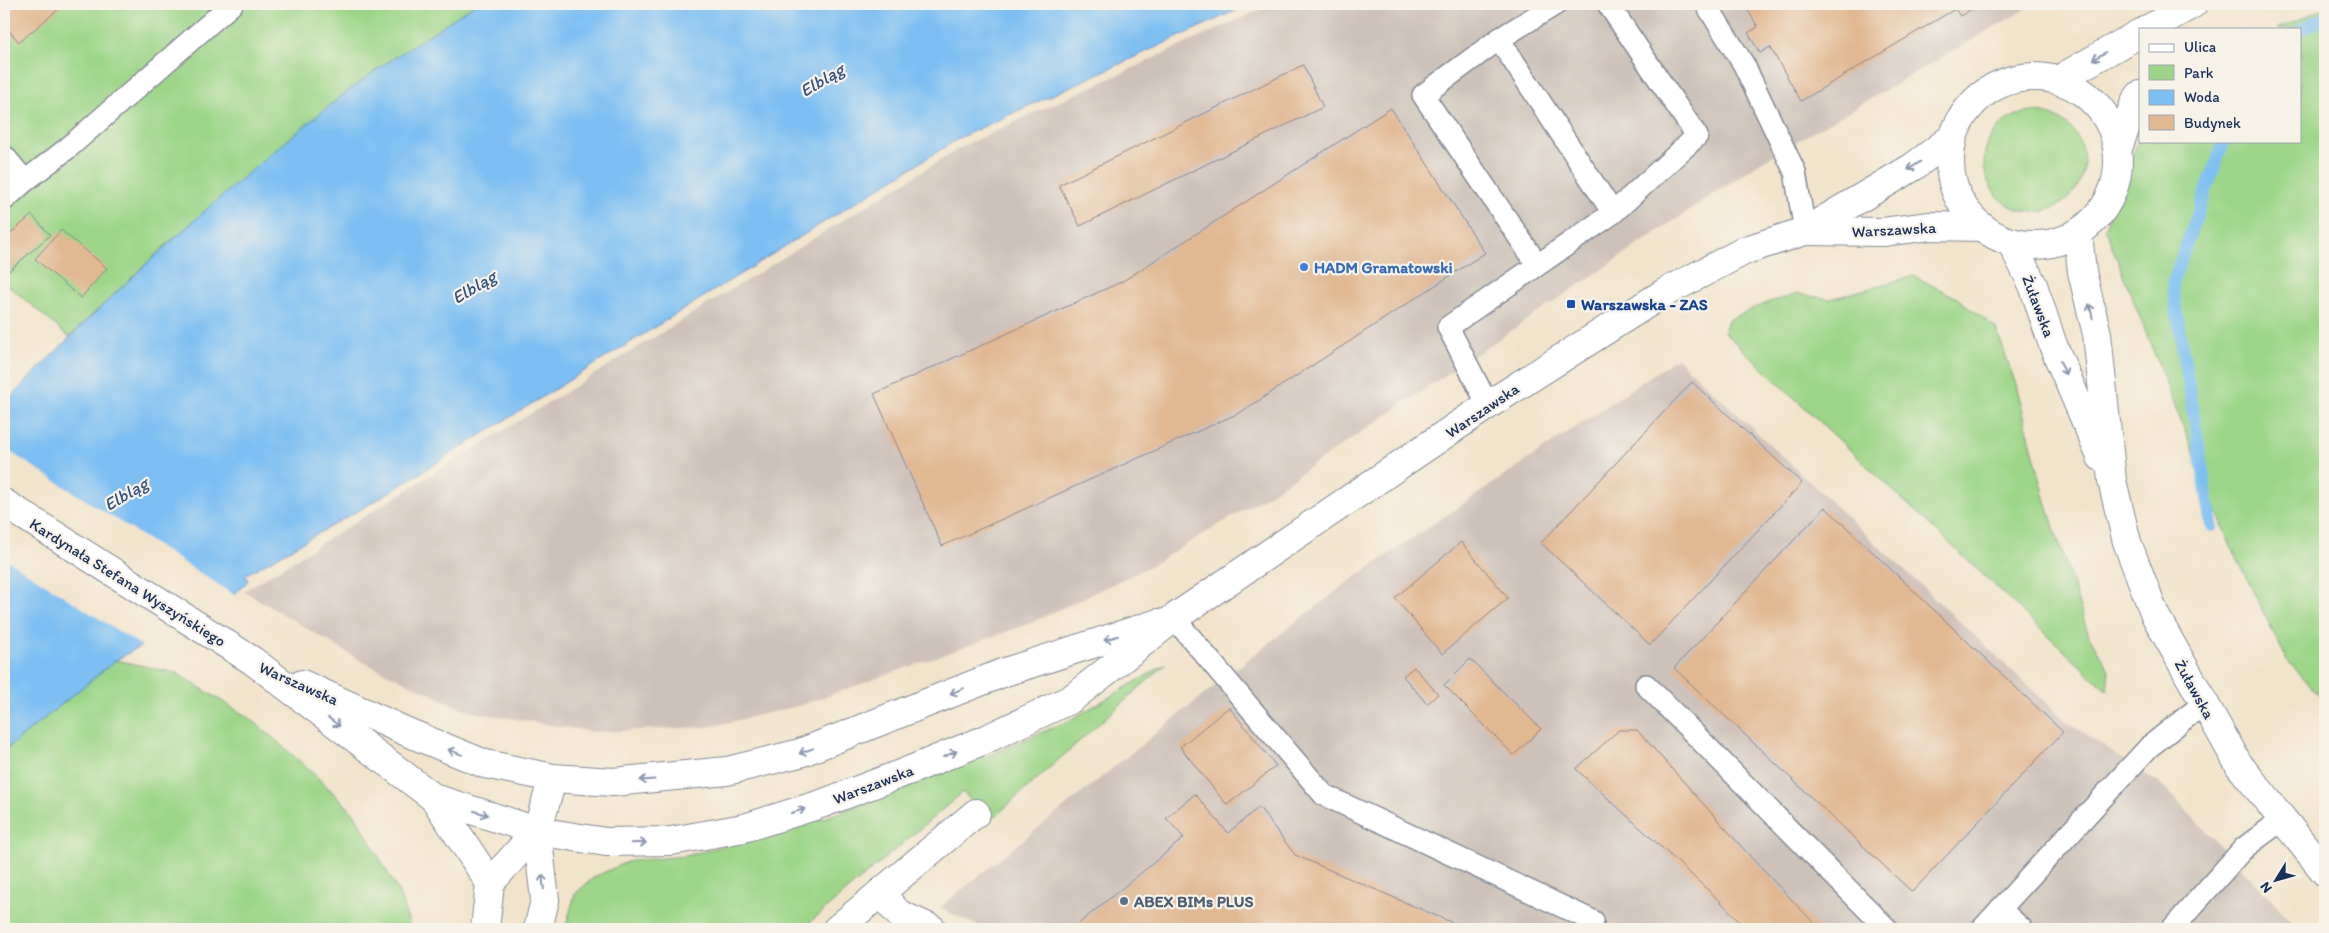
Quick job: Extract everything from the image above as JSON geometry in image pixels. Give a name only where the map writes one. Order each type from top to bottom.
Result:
[{"type":"main road","points":[[2150,28],[2193,4]]},
{"type":"main road","points":[[2187,28],[2203,4]]},
{"type":"main road","points":[[2058,80],[2139,34]]},
{"type":"main road","points":[[2033,76],[2058,80],[2083,92],[2099,107],[2112,127],[2118,148],[2118,176],[2110,200],[2095,220],[2078,233],[2055,243],[2033,245],[2011,242],[1996,236],[1982,227],[1964,208],[1954,183],[1950,157],[1952,137],[1966,109],[1987,91],[2009,81],[2033,76]]},
{"type":"main road","points":[[2118,148],[2135,102],[2139,96]]},
{"type":"main road","name":"Warszawska","points":[[253,661],[434,798],[537,831],[606,842],[671,841],[744,828],[821,804],[982,741],[1071,699],[1174,618],[1488,405],[1664,292],[1746,250],[1805,231],[1913,167],[1952,137]]},
{"type":"main road","name":"Warszawska","points":[[1805,231],[1883,232],[1930,226],[1982,227]]},
{"type":"main road","name":"Żuławska","points":[[2078,233],[2082,272],[2097,334],[2112,481],[2127,542],[2155,615],[2203,704],[2239,765],[2325,872]]},
{"type":"main road","name":"Żuławska","points":[[2011,242],[2032,285],[2053,345],[2112,481]]},
{"type":"main road","name":"Kardynała Stefana Wyszyńskiego","points":[[4,503],[253,661]]},
{"type":"main road","name":"Warszawska","points":[[253,661],[407,732],[485,764],[553,778],[614,782],[675,778],[727,771],[800,753],[1005,672],[1174,618]]},
{"type":"main road","points":[[538,929],[545,900],[537,831],[553,778]]},
{"type":"main road","name":"Warszawska","points":[[434,798],[490,883]]},
{"type":"main road","points":[[837,929],[976,813]]},
{"type":"main road","points":[[485,929],[490,883],[537,831]]},
{"type":"main road","points":[[880,893],[899,914],[932,929]]},
{"type":"lane","points":[[4,200],[25,181],[68,148],[232,4]]},
{"type":"lane","points":[[1537,264],[1423,95],[1499,39],[1556,4]]},
{"type":"lane","points":[[1488,405],[1448,327],[1613,213],[1697,136],[1608,4]]},
{"type":"lane","points":[[1706,4],[1744,65],[1795,172],[1805,231]]},
{"type":"lane","points":[[1499,39],[1613,213]]},
{"type":"lane","points":[[4,156],[25,181]]},
{"type":"lane","points":[[1174,618],[1324,796],[1593,921]]},
{"type":"lane","points":[[1646,685],[1888,929]]},
{"type":"lane","points":[[1982,929],[2149,747],[2203,704]]},
{"type":"lane","points":[[2172,929],[2244,848],[2283,820]]},
{"type":"lane","points":[[2000,909],[2022,929]]},
{"type":"shaded area","points":[[1272,4],[2034,4],[1758,164],[1268,495],[1150,566],[1031,623],[802,705],[709,727],[593,732],[467,711],[363,662],[244,591],[965,145]]},
{"type":"shaded area","points":[[1677,358],[2068,723],[2162,785],[2299,929],[985,929],[939,908],[1237,668],[1344,585]]},
{"type":"green space","points":[[4,4],[475,4],[340,97],[167,244],[69,337],[4,282]]},
{"type":"green space","points":[[2325,8],[2325,701],[2287,660],[2228,540],[2105,229],[2139,138],[2139,142],[2302,142],[2302,28],[2279,28]]},
{"type":"green space","points":[[2034,112],[2044,113],[2062,120],[2076,134],[2083,152],[2083,172],[2076,190],[2062,204],[2044,211],[2034,212],[2024,211],[2006,204],[1992,190],[1985,172],[1984,162],[1985,152],[1992,134],[2006,120],[2024,113]]},
{"type":"green space","points":[[1914,276],[1957,298],[1996,328],[2016,385],[2047,505],[2089,636],[2109,670],[2107,691],[1724,332],[1728,320],[1769,302],[1797,294],[1830,299]]},
{"type":"green space","points":[[116,660],[176,673],[251,719],[311,771],[354,813],[398,891],[411,929],[4,929],[4,751]]},
{"type":"green space","points":[[1166,664],[990,821],[963,792],[802,929],[565,929],[575,894],[594,877],[629,861],[686,856],[827,817],[992,754],[1070,720]]},
{"type":"water","name":"Elbląg","points":[[475,4],[1250,4],[961,137],[375,501],[245,575],[248,581],[234,594],[116,660],[4,751],[4,404],[125,284],[251,171],[355,85]]},
{"type":"pier","points":[[4,448],[236,596],[145,648],[4,558]]},
{"type":"building","points":[[8,4],[65,4],[19,42],[4,25],[4,7]]},
{"type":"building","points":[[1744,4],[1987,4],[1979,9],[1972,9],[1960,16],[1955,9],[1801,101],[1770,47],[1760,53],[1748,33],[1758,27]]},
{"type":"building","points":[[1303,65],[1323,107],[1080,226],[1059,185]]},
{"type":"building","points":[[1391,108],[1485,253],[1241,412],[942,546],[874,394],[1123,281]]},
{"type":"building","points":[[32,215],[50,235],[8,272],[4,268],[4,239]]},
{"type":"building","points":[[61,230],[107,268],[81,298],[35,259]]},
{"type":"building","points":[[1692,382],[1802,483],[1650,645],[1541,543]]},
{"type":"building","points":[[1825,507],[2063,732],[1912,892],[1674,668]]},
{"type":"building","points":[[1461,542],[1508,598],[1442,654],[1395,598]]},
{"type":"building","points":[[1470,659],[1541,729],[1514,755],[1444,685]]},
{"type":"building","points":[[1414,667],[1438,694],[1427,704],[1403,676]]},
{"type":"building","points":[[1229,707],[1276,766],[1227,805],[1180,747]]},
{"type":"building","points":[[1619,730],[1637,730],[1759,866],[1820,929],[1746,929],[1721,902],[1576,769]]},
{"type":"building","points":[[1195,794],[1228,833],[1259,807],[1295,855],[1467,929],[1072,929],[1184,838],[1166,818]]},
{"type":"waterway","points":[[2302,29],[2325,17]]},
{"type":"waterway","points":[[2212,526],[2172,284],[2224,142]]},
{"type":"place","name":"HADM Gramatowski","points":[[1304,267]]},
{"type":"place","name":"Warszawska - ZAS","points":[[1571,304]]},
{"type":"place","name":"ABEX BIMs PLUS","points":[[1124,901]]}]
